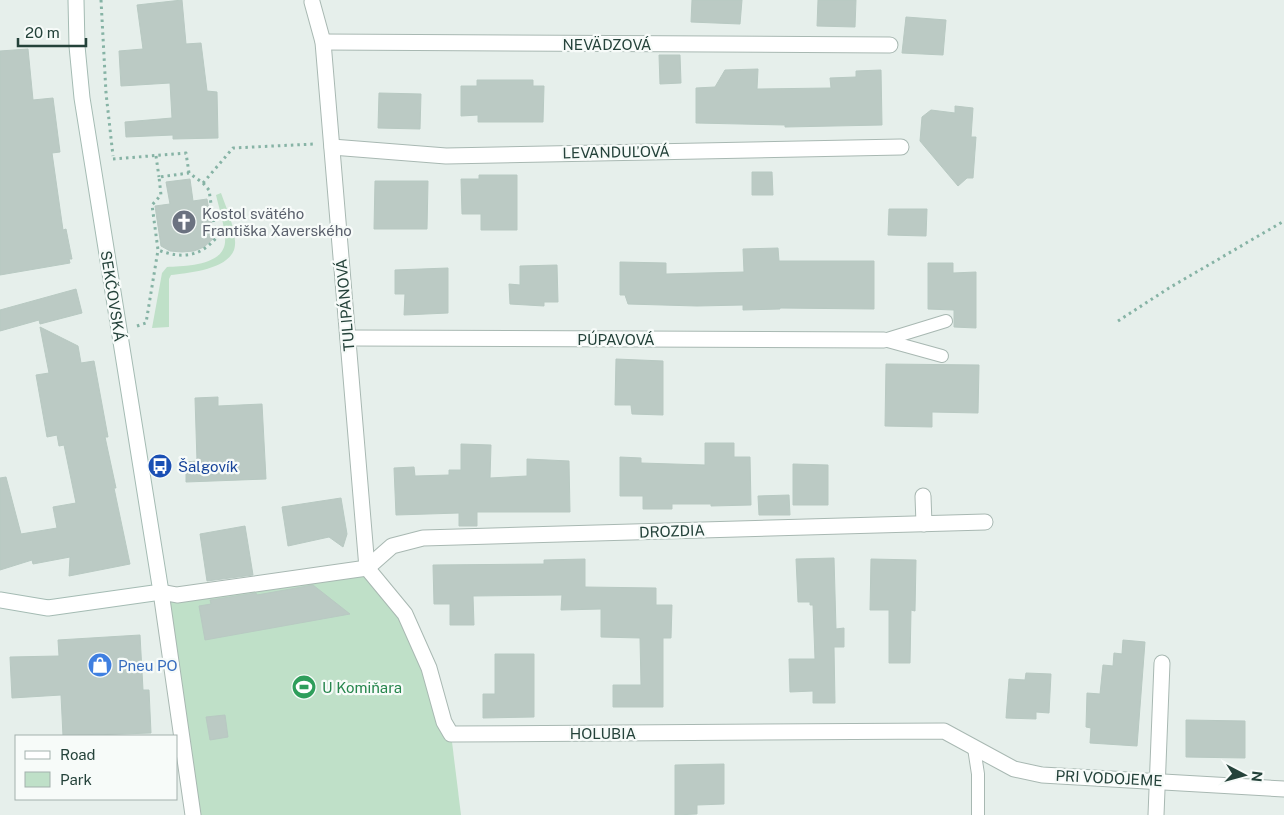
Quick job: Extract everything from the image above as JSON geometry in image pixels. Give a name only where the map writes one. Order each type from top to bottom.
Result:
[{"type":"street","name":"SEKČOVSKÁ","points":[[76,0],[78,46],[85,116],[161,592],[193,815]]},
{"type":"street","name":"TULIPÁNOVÁ","points":[[312,2],[323,42],[367,568]]},
{"type":"street","name":"NEVÄDZOVÁ","points":[[323,42],[890,45]]},
{"type":"street","name":"LEVANDUĽOVÁ","points":[[332,145],[446,156],[901,147]]},
{"type":"street","name":"PÚPAVOVÁ","points":[[348,338],[884,340]]},
{"type":"street","points":[[923,496],[924,524]]},
{"type":"street","name":"DROZDIA","points":[[367,568],[392,546],[423,538],[986,522]]},
{"type":"street","points":[[0,600],[48,608],[161,592],[177,595],[367,568]]},
{"type":"street","name":"HOLUBIA","points":[[367,568],[406,614],[430,668],[444,722],[451,734],[944,731]]},
{"type":"street","points":[[1156,815],[1162,662]]},
{"type":"street","name":"PRI VODOJEME","points":[[944,731],[1014,769],[1042,775],[1284,789]]},
{"type":"lane","points":[[884,340],[946,321]]},
{"type":"lane","points":[[884,340],[942,356]]},
{"type":"lane","points":[[974,748],[978,774],[978,815]]},
{"type":"path","points":[[203,183],[233,148],[332,145]]},
{"type":"path","points":[[113,159],[186,153],[189,173]]},
{"type":"path","points":[[136,326],[146,323],[158,250],[152,205],[162,195],[156,156]]},
{"type":"path","points":[[158,250],[180,255],[194,254],[208,248],[216,238],[209,190],[203,183],[189,173],[160,177]]},
{"type":"path","points":[[1118,321],[1169,288],[1284,221]]},
{"type":"green space","points":[[221,193],[235,237],[234,250],[230,257],[215,266],[171,275],[169,279],[169,327],[152,328],[162,273],[167,267],[194,265],[213,259],[220,254],[224,247],[223,221],[216,195]]},
{"type":"green space","name":"U Komiňara","points":[[367,568],[405,614],[451,734],[461,815],[193,815],[161,592]]},
{"type":"building","points":[[182,0],[186,44],[201,43],[207,91],[217,92],[218,138],[173,139],[173,135],[126,137],[125,122],[172,118],[170,83],[121,86],[119,51],[143,49],[137,5]]},
{"type":"building","points":[[692,0],[742,0],[740,24],[691,22]]},
{"type":"building","points":[[818,0],[856,0],[855,27],[817,26]]},
{"type":"building","points":[[906,17],[946,20],[943,55],[902,53]]},
{"type":"building","points":[[28,49],[33,100],[53,98],[60,152],[52,153],[63,230],[66,229],[72,259],[69,259],[70,263],[0,275],[0,51]]},
{"type":"building","points":[[659,55],[680,55],[681,83],[660,84]]},
{"type":"building","points":[[758,69],[757,89],[831,88],[830,78],[856,77],[856,71],[881,70],[882,125],[785,127],[785,125],[696,123],[696,88],[715,87],[725,70]]},
{"type":"building","points":[[477,80],[533,80],[533,86],[544,86],[543,122],[478,122],[478,115],[461,116],[461,86],[477,86]]},
{"type":"building","points":[[379,93],[421,94],[420,129],[378,128]]},
{"type":"building","points":[[955,106],[973,108],[971,137],[976,137],[973,178],[967,178],[958,186],[920,141],[922,117],[931,110],[955,113]]},
{"type":"building","points":[[752,172],[772,172],[773,195],[752,195]]},
{"type":"building","points":[[479,175],[517,175],[517,230],[481,230],[481,214],[462,214],[461,179],[479,179]]},
{"type":"building","name":"Kostol svätého Františka Xaverského","points":[[190,179],[193,201],[207,199],[214,238],[204,247],[194,251],[170,251],[161,246],[155,206],[170,204],[166,182]]},
{"type":"building","points":[[375,181],[428,181],[427,229],[374,229]]},
{"type":"building","points":[[889,209],[927,209],[926,236],[888,235]]},
{"type":"building","points":[[778,248],[779,261],[874,261],[874,309],[780,308],[743,310],[743,305],[628,304],[625,295],[620,295],[620,262],[666,263],[666,274],[744,272],[743,249]]},
{"type":"building","points":[[928,263],[953,263],[953,273],[976,272],[976,328],[954,327],[954,310],[928,309]]},
{"type":"building","points":[[557,265],[558,302],[544,302],[544,306],[510,304],[509,284],[520,285],[520,266]]},
{"type":"building","points":[[448,268],[448,313],[404,315],[405,294],[395,294],[395,270]]},
{"type":"building","points":[[76,289],[82,313],[40,324],[39,320],[0,331],[0,310]]},
{"type":"building","points":[[40,327],[78,346],[81,363],[94,361],[108,437],[105,437],[116,488],[114,488],[130,564],[69,576],[70,557],[33,564],[32,560],[0,570],[0,478],[6,477],[21,534],[57,528],[53,507],[76,503],[64,445],[59,446],[57,435],[47,437],[36,375],[49,373]]},
{"type":"building","points":[[616,359],[663,361],[663,415],[632,414],[631,405],[615,405]]},
{"type":"building","points":[[886,364],[979,365],[978,413],[932,412],[932,427],[885,426]]},
{"type":"building","points":[[218,397],[218,406],[262,404],[266,479],[186,482],[186,462],[197,461],[195,398]]},
{"type":"building","points":[[705,443],[734,443],[734,457],[750,457],[751,505],[711,506],[711,504],[672,504],[672,509],[643,509],[643,496],[620,496],[620,457],[641,458],[641,463],[705,465]]},
{"type":"building","points":[[461,444],[491,445],[490,478],[527,476],[527,459],[569,461],[570,512],[477,512],[477,526],[459,526],[459,513],[396,515],[394,468],[414,467],[415,476],[449,475],[449,470],[461,470]]},
{"type":"building","points":[[793,464],[828,465],[828,505],[793,505]]},
{"type":"building","points":[[789,495],[790,515],[759,515],[758,496]]},
{"type":"building","points":[[341,498],[347,534],[343,547],[329,537],[288,546],[282,507]]},
{"type":"building","points":[[245,526],[253,575],[207,581],[200,534]]},
{"type":"building","points":[[834,558],[836,629],[844,628],[844,647],[834,647],[835,703],[813,703],[813,691],[790,692],[789,659],[815,659],[813,605],[810,605],[810,602],[798,602],[796,559]]},
{"type":"building","points":[[585,559],[585,587],[656,588],[656,605],[672,605],[671,638],[663,638],[663,707],[613,707],[613,685],[641,685],[640,638],[601,637],[601,609],[561,610],[562,595],[473,596],[474,625],[450,625],[450,604],[434,604],[433,565],[544,564],[544,560]]},
{"type":"building","points":[[871,559],[916,560],[915,611],[911,610],[910,663],[889,663],[889,610],[870,610]]},
{"type":"building","points":[[313,585],[350,614],[205,640],[199,606],[211,604],[210,600],[256,593],[257,595]]},
{"type":"building","name":"Pneu PO","points":[[140,635],[143,690],[149,690],[151,733],[63,735],[61,695],[12,698],[10,657],[59,656],[58,640]]},
{"type":"building","points":[[1123,640],[1145,642],[1137,746],[1090,743],[1091,728],[1086,727],[1087,693],[1100,694],[1103,665],[1113,666],[1114,653],[1122,654]]},
{"type":"building","points":[[495,654],[534,654],[534,717],[483,718],[483,694],[495,694]]},
{"type":"building","points":[[1026,673],[1051,674],[1049,713],[1036,712],[1036,719],[1006,718],[1009,679],[1025,680]]},
{"type":"building","points":[[225,715],[228,737],[210,740],[206,717]]},
{"type":"building","points":[[1186,720],[1245,721],[1245,758],[1186,757]]},
{"type":"building","points":[[724,764],[724,804],[697,805],[697,814],[675,815],[675,765]]},
{"type":"place","name":"Kostol svätého Františka Xaverského","points":[[184,222]]},
{"type":"place","name":"Šalgovík","points":[[160,466]]},
{"type":"place","name":"Pneu PO","points":[[100,665]]},
{"type":"place","name":"U Komiňara","points":[[304,687]]}]
